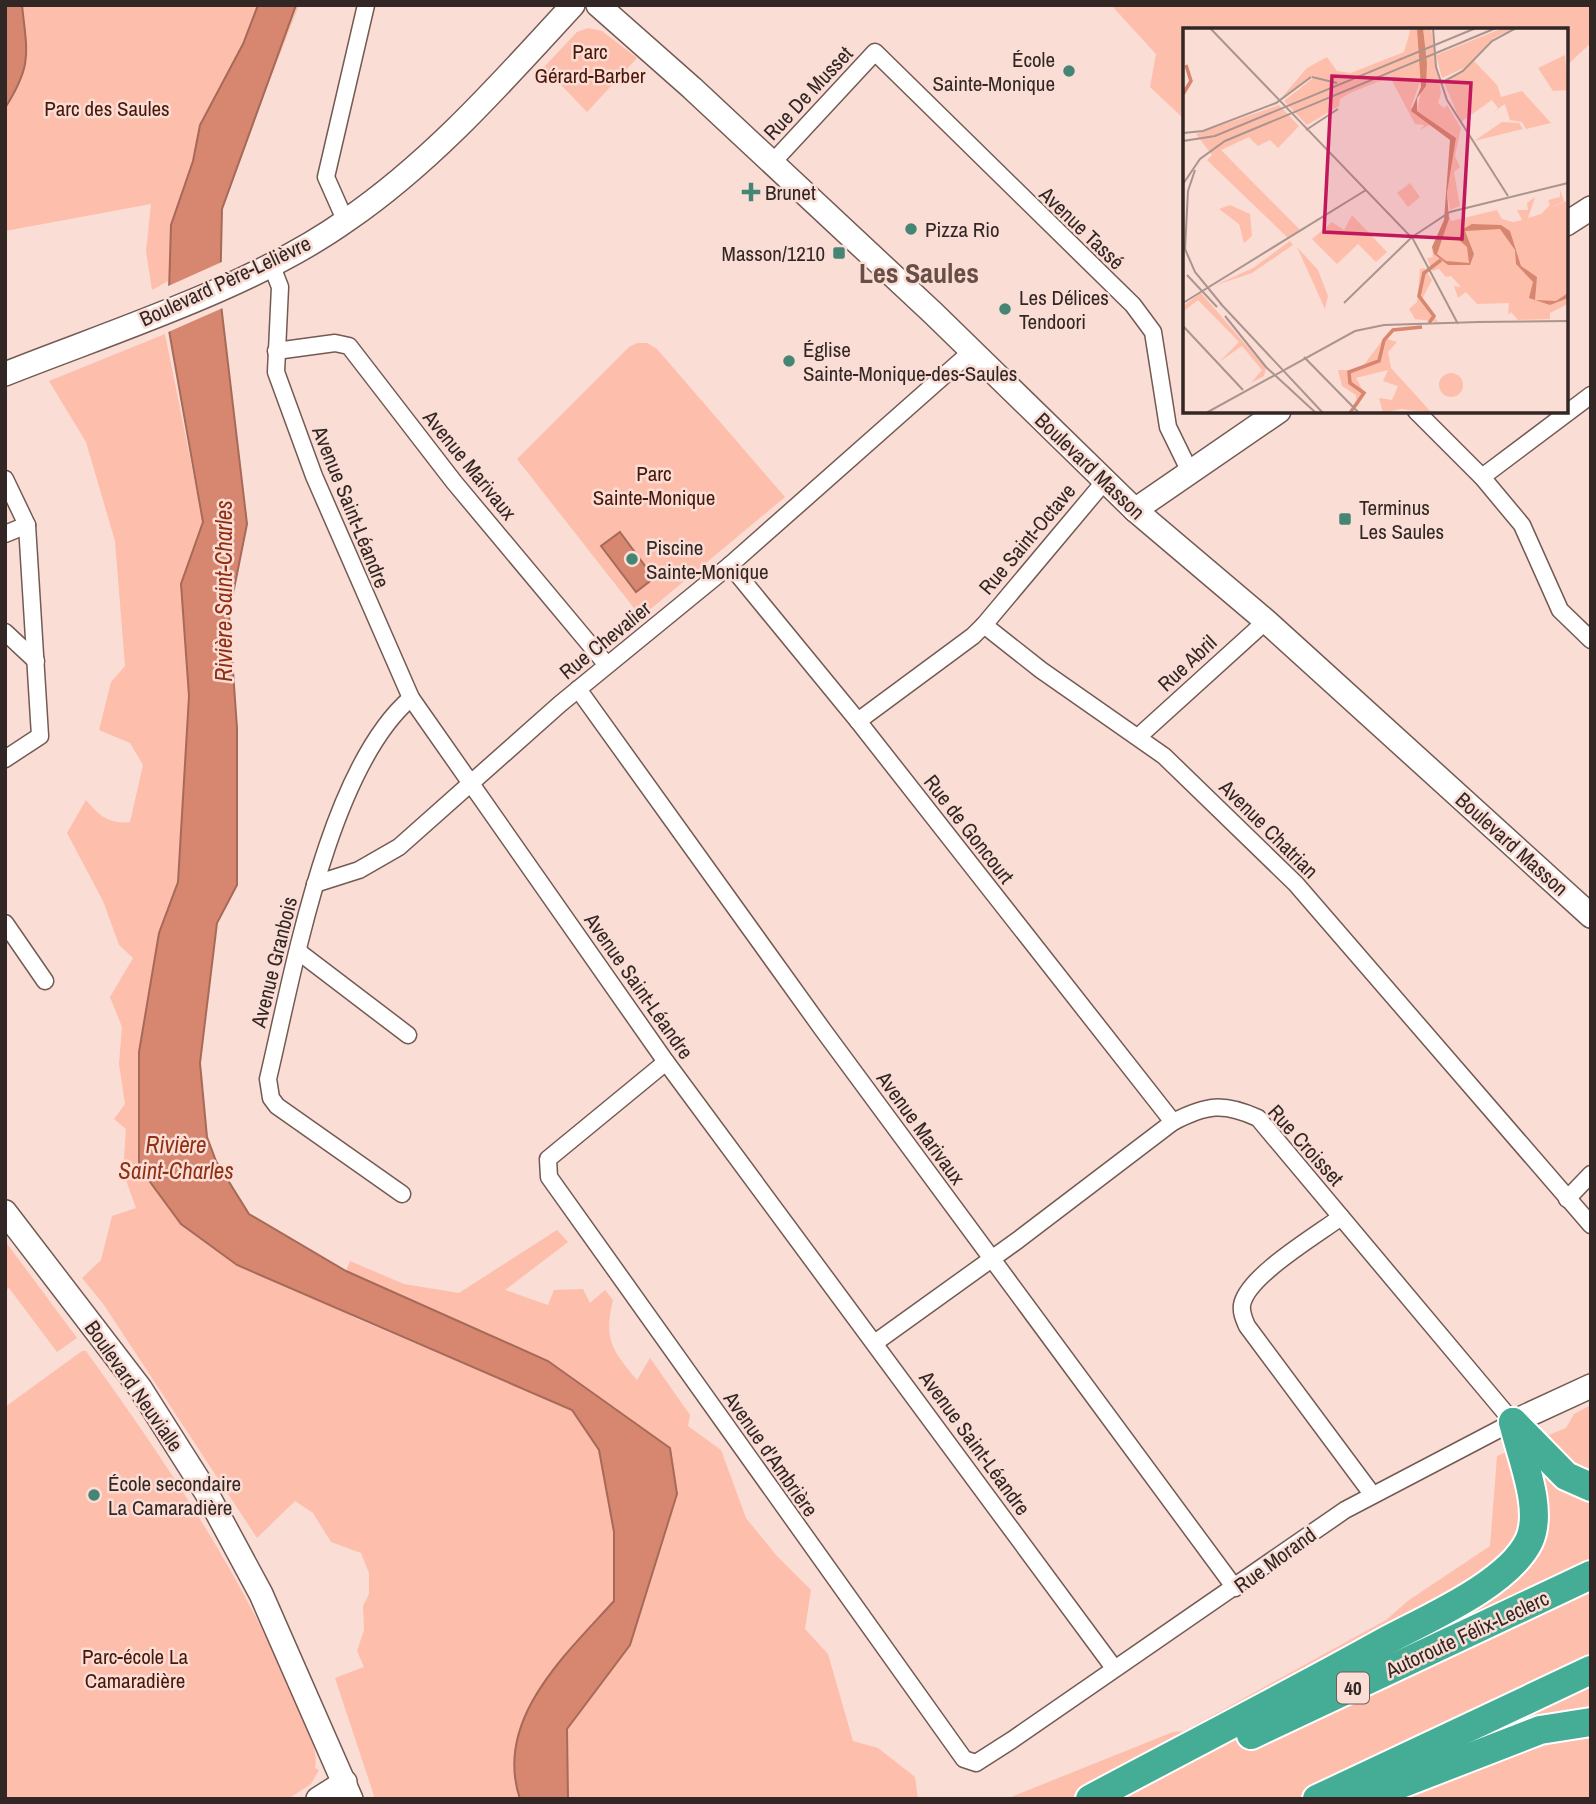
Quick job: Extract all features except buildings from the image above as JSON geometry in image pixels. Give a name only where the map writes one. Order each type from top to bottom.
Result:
[{"type":"highway","points":[[1513,1422],[1566,1476],[1591,1487]]},
{"type":"highway","points":[[1090,1799],[1295,1693],[1458,1601],[1518,1561],[1529,1541],[1535,1515],[1532,1490],[1513,1422]]},
{"type":"highway","name":"Autoroute Félix-Leclerc","points":[[1115,1799],[1591,1575]]},
{"type":"highway","points":[[1317,1799],[1591,1670]]},
{"type":"highway","points":[[1363,1799],[1540,1730],[1591,1722]]},
{"type":"main road","name":"Boulevard Père-Lelièvre","points":[[5,374],[229,283],[271,264],[346,222],[420,164],[573,5]]},
{"type":"main road","name":"Boulevard Masson","points":[[598,5],[972,350],[1104,482],[1266,621],[1591,916]]},
{"type":"main road","points":[[1568,223],[1591,208]]},
{"type":"main road","points":[[1135,510],[1276,413]]},
{"type":"main road","name":"Boulevard Neuvialle","points":[[5,1212],[140,1388],[206,1492],[261,1594],[348,1790]]},
{"type":"main road","name":"Rue Morand","points":[[1513,1422],[1591,1385]]},
{"type":"main road","points":[[318,1799],[348,1790]]},
{"type":"street","points":[[346,222],[326,177],[366,5]]},
{"type":"street","name":"Rue De Musset","points":[[772,163],[875,52]]},
{"type":"street","name":"Avenue Tassé","points":[[875,52],[1133,305],[1153,332],[1167,427],[1190,472]]},
{"type":"street","name":"Avenue Saint-Léandre","points":[[271,264],[280,287],[276,372],[314,476],[411,698],[666,1062],[876,1342],[1114,1668]]},
{"type":"street","name":"Avenue Marivaux","points":[[276,351],[335,343],[349,346],[454,482],[607,665]]},
{"type":"street","name":"Rue Chevalier","points":[[315,884],[359,870],[379,859],[471,785],[578,689],[730,565],[972,350]]},
{"type":"street","points":[[1568,412],[1591,395]]},
{"type":"street","points":[[1418,413],[1482,477],[1522,525],[1560,610],[1591,640]]},
{"type":"street","points":[[1482,477],[1567,413]]},
{"type":"street","points":[[5,479],[27,525],[40,736],[5,759]]},
{"type":"street","name":"Rue Saint-Octave","points":[[984,625],[1104,482]]},
{"type":"street","points":[[5,534],[27,525]]},
{"type":"street","name":"Rue de Goncourt","points":[[730,565],[858,721],[1172,1122]]},
{"type":"street","name":"Rue Abril","points":[[1138,737],[1266,621]]},
{"type":"street","points":[[858,721],[984,625]]},
{"type":"street","name":"Avenue Chatrian","points":[[984,625],[1041,670],[1164,756],[1296,884],[1591,1224]]},
{"type":"street","points":[[5,632],[36,661]]},
{"type":"street","name":"Avenue Marivaux","points":[[578,689],[992,1260],[1235,1588]]},
{"type":"street","name":"Avenue Granbois","points":[[402,1194],[271,1098],[268,1079],[315,884],[341,811],[390,716],[411,698]]},
{"type":"street","points":[[5,923],[45,981]]},
{"type":"street","points":[[299,952],[408,1035]]},
{"type":"street","name":"Avenue d'Ambrière","points":[[666,1062],[548,1159],[549,1177],[943,1733],[964,1759],[976,1763]]},
{"type":"street","name":"Rue Croisset","points":[[876,1342],[992,1260],[1172,1122],[1201,1108],[1235,1108],[1258,1118],[1513,1422]]},
{"type":"street","points":[[1567,1199],[1591,1174]]},
{"type":"street","points":[[1341,1217],[1258,1279],[1246,1294],[1242,1314],[1247,1326],[1372,1494]]},
{"type":"street","name":"Rue Morand","points":[[976,1763],[1235,1588],[1334,1517],[1372,1494],[1513,1422]]},
{"type":"green space","name":"Parc des Saules","points":[[5,5],[299,5],[227,190],[170,280],[152,290],[146,251],[151,204],[5,231]]},
{"type":"green space","points":[[1111,5],[1591,5],[1591,43],[1568,64],[1568,28],[1183,28],[1183,118],[1150,87],[1156,54]]},
{"type":"green space","name":"Parc Gérard-Barber","points":[[588,28],[602,31],[637,58],[587,112],[544,67],[577,32]]},
{"type":"green space","points":[[165,334],[203,522],[181,584],[189,696],[178,882],[159,933],[139,1167],[353,1317],[572,1410],[599,1450],[614,1532],[614,1601],[556,1666],[525,1716],[517,1742],[514,1770],[520,1799],[375,1799],[335,1678],[364,1667],[357,1651],[364,1630],[363,1606],[369,1594],[369,1573],[361,1553],[331,1542],[313,1513],[295,1501],[257,1538],[104,1305],[82,1278],[101,1260],[112,1216],[136,1208],[123,1172],[126,1129],[114,1119],[125,1104],[119,1064],[122,1027],[110,997],[133,958],[119,945],[103,901],[67,833],[86,800],[105,818],[116,822],[130,822],[143,765],[130,743],[99,730],[111,682],[125,666],[115,541],[86,442],[49,381]]},
{"type":"green space","name":"Parc Sainte-Monique","points":[[637,343],[647,343],[657,349],[785,497],[641,617],[517,459],[629,347]]},
{"type":"green space","points":[[557,1230],[568,1242],[505,1290],[548,1305],[554,1290],[583,1289],[590,1303],[605,1290],[613,1300],[609,1325],[612,1344],[622,1361],[637,1380],[650,1358],[690,1415],[688,1426],[721,1450],[746,1518],[776,1555],[811,1590],[805,1629],[828,1654],[853,1741],[878,1748],[915,1777],[918,1799],[568,1799],[567,1729],[630,1645],[677,1495],[670,1448],[346,1271],[350,1261],[404,1284],[459,1293]]},
{"type":"green space","points":[[5,1241],[77,1338],[57,1352],[9,1288],[5,1290]]},
{"type":"green space","name":"Parc-école La Camaradière","points":[[82,1351],[86,1351],[175,1479],[229,1568],[277,1660],[311,1737],[315,1768],[319,1770],[311,1784],[288,1799],[5,1799],[5,1407]]},
{"type":"green space","points":[[1591,1405],[1591,1799],[1006,1799],[1173,1732],[1184,1731],[1386,1620],[1409,1600],[1490,1546],[1497,1456],[1566,1428],[1574,1414]]},
{"type":"water","points":[[5,5],[22,5],[26,58],[20,80],[5,108]]},
{"type":"water","name":"Rivière Saint-Charles","points":[[258,5],[296,5],[222,209],[220,296],[247,524],[229,614],[237,728],[237,885],[217,923],[200,1063],[207,1137],[216,1161],[249,1214],[346,1271],[548,1361],[670,1448],[677,1494],[630,1645],[567,1729],[568,1799],[520,1799],[514,1770],[517,1742],[525,1716],[539,1690],[575,1643],[614,1601],[614,1532],[599,1450],[572,1410],[237,1265],[181,1224],[139,1167],[139,1052],[159,933],[178,882],[189,696],[181,584],[203,522],[168,325],[171,225],[193,161],[200,125],[243,44]]},
{"type":"water","points":[[620,532],[654,578],[636,592],[601,546]]},
{"type":"pier","points":[[224,261],[225,307],[166,333],[166,287]]},
{"type":"place","name":"École Sainte-Monique","points":[[1069,71]]},
{"type":"place","name":"Brunet","points":[[751,192]]},
{"type":"place","name":"Pizza Rio","points":[[911,229]]},
{"type":"place","name":"Masson/1210","points":[[839,253]]},
{"type":"place","name":"Les Délices Tendoori","points":[[1005,309]]},
{"type":"place","name":"Église Sainte-Monique-des-Saules","points":[[789,361]]},
{"type":"place","name":"Terminus Les Saules","points":[[1345,519]]},
{"type":"place","name":"Piscine Sainte-Monique","points":[[632,559]]},
{"type":"place","name":"École secondaire La Camaradière","points":[[94,1495]]},
{"type":"district","name":"Les Saules","points":[[919,273]]}]
